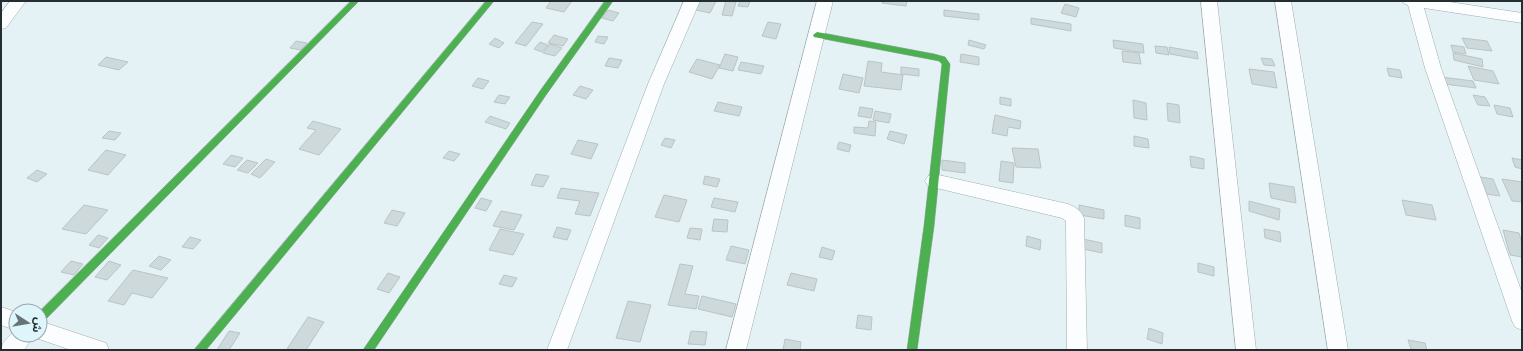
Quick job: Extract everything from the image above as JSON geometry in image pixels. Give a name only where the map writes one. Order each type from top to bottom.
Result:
[{"type":"street","points":[[1,24],[18,1]]},
{"type":"street","points":[[48,310],[355,1]]},
{"type":"street","points":[[199,350],[490,1]]},
{"type":"street","points":[[368,350],[543,93],[609,1]]},
{"type":"street","points":[[557,350],[656,84],[692,1]]},
{"type":"street","points":[[736,350],[825,1]]},
{"type":"street","points":[[1209,1],[1246,350]]},
{"type":"street","points":[[1283,1],[1338,350]]},
{"type":"street","points":[[1410,1],[1522,18]]},
{"type":"street","points":[[1414,1],[1438,82],[1522,321]]},
{"type":"street","points":[[817,35],[934,57],[942,59],[946,64],[929,226],[912,350]]},
{"type":"street","points":[[934,181],[1072,214],[1075,218],[1076,350]]},
{"type":"street","points":[[48,333],[99,350]]},
{"type":"building","points":[[551,1],[572,1],[564,12],[546,8]]},
{"type":"building","points":[[696,1],[716,1],[710,13],[691,9]]},
{"type":"building","points":[[726,1],[736,2],[732,16],[722,15]]},
{"type":"building","points":[[740,1],[750,1],[748,7],[738,6]]},
{"type":"building","points":[[883,1],[907,1],[906,6],[882,3]]},
{"type":"building","points":[[1065,4],[1079,8],[1076,17],[1061,13]]},
{"type":"building","points":[[608,10],[619,13],[613,21],[602,18]]},
{"type":"building","points":[[944,10],[979,14],[979,20],[944,16]]},
{"type":"building","points":[[1031,18],[1071,24],[1071,31],[1031,24]]},
{"type":"building","points":[[532,22],[543,24],[526,46],[515,43]]},
{"type":"building","points":[[768,22],[781,24],[776,39],[762,36]]},
{"type":"building","points":[[554,35],[568,39],[563,46],[548,43]]},
{"type":"building","points":[[598,36],[608,37],[604,44],[595,42]]},
{"type":"building","points":[[495,38],[504,43],[499,48],[489,44]]},
{"type":"building","points":[[1462,38],[1487,41],[1492,51],[1467,48]]},
{"type":"building","points":[[969,40],[986,45],[984,49],[968,45]]},
{"type":"building","points":[[1113,40],[1143,44],[1144,53],[1114,48]]},
{"type":"building","points":[[296,41],[307,43],[301,50],[290,48]]},
{"type":"building","points":[[540,42],[548,45],[542,52],[534,49]]},
{"type":"building","points":[[550,44],[562,48],[555,56],[543,53]]},
{"type":"building","points":[[1451,45],[1464,47],[1466,54],[1453,52]]},
{"type":"building","points":[[1155,46],[1167,47],[1169,55],[1156,53]]},
{"type":"building","points":[[1169,47],[1197,52],[1198,59],[1170,54]]},
{"type":"building","points":[[1122,51],[1139,53],[1141,64],[1123,62]]},
{"type":"building","points":[[1453,53],[1482,59],[1483,67],[1454,60]]},
{"type":"building","points":[[725,54],[738,57],[733,71],[719,68]]},
{"type":"building","points":[[961,54],[979,57],[979,65],[960,62]]},
{"type":"building","points":[[106,57],[128,62],[119,70],[98,65]]},
{"type":"building","points":[[609,58],[622,60],[618,68],[605,66]]},
{"type":"building","points":[[1261,58],[1272,59],[1275,66],[1264,65]]},
{"type":"building","points":[[697,59],[720,65],[712,79],[689,72]]},
{"type":"building","points":[[868,61],[882,63],[881,72],[903,75],[901,90],[864,86]]},
{"type":"building","points":[[741,62],[764,66],[761,74],[738,70]]},
{"type":"building","points":[[1468,66],[1493,71],[1499,84],[1474,80]]},
{"type":"building","points":[[901,67],[919,69],[919,76],[901,74]]},
{"type":"building","points":[[1387,68],[1400,70],[1402,78],[1389,76]]},
{"type":"building","points":[[1249,69],[1274,72],[1277,88],[1252,84]]},
{"type":"building","points":[[843,74],[863,78],[859,93],[839,89]]},
{"type":"building","points":[[1441,77],[1473,81],[1476,88],[1444,84]]},
{"type":"building","points":[[478,78],[489,81],[483,89],[472,86]]},
{"type":"building","points":[[580,86],[593,90],[586,99],[573,95]]},
{"type":"building","points":[[499,95],[510,97],[505,104],[494,102]]},
{"type":"building","points":[[1473,95],[1485,97],[1490,106],[1478,105]]},
{"type":"building","points":[[1000,97],[1011,99],[1011,106],[1000,104]]},
{"type":"building","points":[[1133,100],[1146,103],[1147,120],[1134,118]]},
{"type":"building","points":[[718,102],[742,107],[739,116],[714,111]]},
{"type":"building","points":[[1167,103],[1179,105],[1180,123],[1168,121]]},
{"type":"building","points":[[1494,105],[1510,108],[1513,117],[1497,114]]},
{"type":"building","points":[[860,107],[873,109],[871,118],[858,116]]},
{"type":"building","points":[[875,111],[891,114],[889,123],[873,120]]},
{"type":"building","points":[[995,115],[1021,121],[1020,129],[1008,127],[1007,136],[992,133]]},
{"type":"building","points":[[490,116],[510,123],[506,129],[485,122]]},
{"type":"building","points":[[313,121],[341,129],[319,155],[299,149],[316,130],[307,128]]},
{"type":"building","points":[[869,121],[876,122],[875,136],[854,133],[854,127],[868,128]]},
{"type":"building","points":[[109,131],[121,133],[115,140],[102,138]]},
{"type":"building","points":[[890,131],[907,135],[904,144],[887,139]]},
{"type":"building","points":[[1134,136],[1148,139],[1149,148],[1134,146]]},
{"type":"building","points":[[665,138],[675,140],[671,148],[661,145]]},
{"type":"building","points":[[578,140],[598,144],[591,159],[571,154]]},
{"type":"building","points":[[839,142],[851,145],[849,152],[837,149]]},
{"type":"building","points":[[1012,148],[1038,149],[1041,168],[1016,167]]},
{"type":"building","points":[[106,150],[126,155],[108,175],[88,170]]},
{"type":"building","points":[[449,151],[460,154],[454,161],[443,158]]},
{"type":"building","points":[[231,155],[243,158],[235,167],[223,164]]},
{"type":"building","points":[[1190,156],[1204,159],[1204,169],[1191,167]]},
{"type":"building","points":[[1512,158],[1522,160],[1522,169],[1515,167]]},
{"type":"building","points":[[266,159],[275,162],[260,178],[251,174]]},
{"type":"building","points":[[247,160],[258,163],[248,173],[237,170]]},
{"type":"building","points":[[942,160],[965,163],[965,173],[942,170]]},
{"type":"building","points":[[1001,161],[1014,163],[1013,183],[999,181]]},
{"type":"building","points":[[37,170],[47,174],[37,182],[27,178]]},
{"type":"building","points":[[536,174],[549,176],[543,187],[531,185]]},
{"type":"building","points":[[705,176],[720,179],[717,187],[703,184]]},
{"type":"building","points":[[1480,177],[1493,179],[1500,196],[1486,194]]},
{"type":"building","points":[[1502,179],[1522,182],[1522,202],[1512,201]]},
{"type":"building","points":[[1269,183],[1294,187],[1296,203],[1271,198]]},
{"type":"building","points":[[561,188],[599,193],[590,216],[575,214],[580,201],[557,198]]},
{"type":"building","points":[[664,195],[687,200],[679,222],[655,217]]},
{"type":"building","points":[[481,198],[492,201],[486,211],[475,208]]},
{"type":"building","points":[[714,198],[738,202],[735,212],[711,207]]},
{"type":"building","points":[[1402,200],[1432,205],[1436,220],[1406,215]]},
{"type":"building","points":[[1249,201],[1280,209],[1279,220],[1249,211]]},
{"type":"building","points":[[84,205],[108,210],[86,234],[62,229]]},
{"type":"building","points":[[1079,205],[1104,210],[1104,219],[1079,215]]},
{"type":"building","points":[[392,210],[405,213],[397,226],[384,223]]},
{"type":"building","points":[[501,211],[522,215],[514,230],[493,226]]},
{"type":"building","points":[[1125,215],[1140,218],[1140,229],[1125,226]]},
{"type":"building","points":[[714,219],[728,220],[727,232],[712,231]]},
{"type":"building","points":[[557,227],[571,230],[567,240],[553,237]]},
{"type":"building","points":[[690,228],[702,229],[700,240],[687,238]]},
{"type":"building","points":[[500,229],[524,234],[513,255],[489,250]]},
{"type":"building","points":[[1264,229],[1280,232],[1281,242],[1265,238]]},
{"type":"building","points":[[1503,230],[1519,233],[1522,244],[1522,257],[1510,255]]},
{"type":"building","points":[[98,235],[108,238],[99,248],[89,245]]},
{"type":"building","points":[[1027,236],[1041,240],[1040,250],[1026,246]]},
{"type":"building","points":[[190,237],[201,240],[193,249],[182,247]]},
{"type":"building","points":[[1078,238],[1102,243],[1102,253],[1078,248]]},
{"type":"building","points":[[731,246],[749,250],[745,264],[726,260]]},
{"type":"building","points":[[822,247],[835,251],[832,260],[819,257]]},
{"type":"building","points":[[159,256],[171,260],[161,270],[149,266]]},
{"type":"building","points":[[71,261],[83,264],[74,275],[61,272]]},
{"type":"building","points":[[109,261],[121,265],[107,280],[95,277]]},
{"type":"building","points":[[1198,263],[1214,267],[1214,276],[1198,272]]},
{"type":"building","points":[[680,264],[693,266],[685,294],[699,296],[696,309],[668,305]]},
{"type":"building","points":[[133,270],[168,278],[152,298],[132,293],[124,305],[108,301]]},
{"type":"building","points":[[388,273],[400,277],[389,293],[377,289]]},
{"type":"building","points":[[791,273],[817,279],[814,291],[787,285]]},
{"type":"building","points":[[504,275],[517,278],[512,287],[499,284]]},
{"type":"building","points":[[702,296],[736,304],[732,317],[698,309]]},
{"type":"building","points":[[628,301],[651,305],[640,342],[616,338]]},
{"type":"building","points":[[858,315],[872,317],[871,330],[856,328]]},
{"type":"building","points":[[308,317],[324,322],[306,350],[287,349]]},
{"type":"building","points":[[1149,328],[1163,333],[1162,344],[1147,339]]},
{"type":"building","points":[[229,331],[240,333],[229,350],[217,350]]},
{"type":"building","points":[[691,331],[707,332],[705,345],[688,344]]},
{"type":"building","points":[[785,339],[801,342],[800,350],[783,350]]},
{"type":"building","points":[[1408,340],[1425,343],[1427,350],[1411,349]]},
{"type":"traffic: fast","points":[[48,310],[355,1]]},
{"type":"traffic: fast","points":[[199,350],[490,1]]},
{"type":"traffic: fast","points":[[368,350],[543,93],[609,1]]},
{"type":"traffic: fast","points":[[817,35],[934,57],[942,59],[946,64],[929,226],[912,350]]}]
